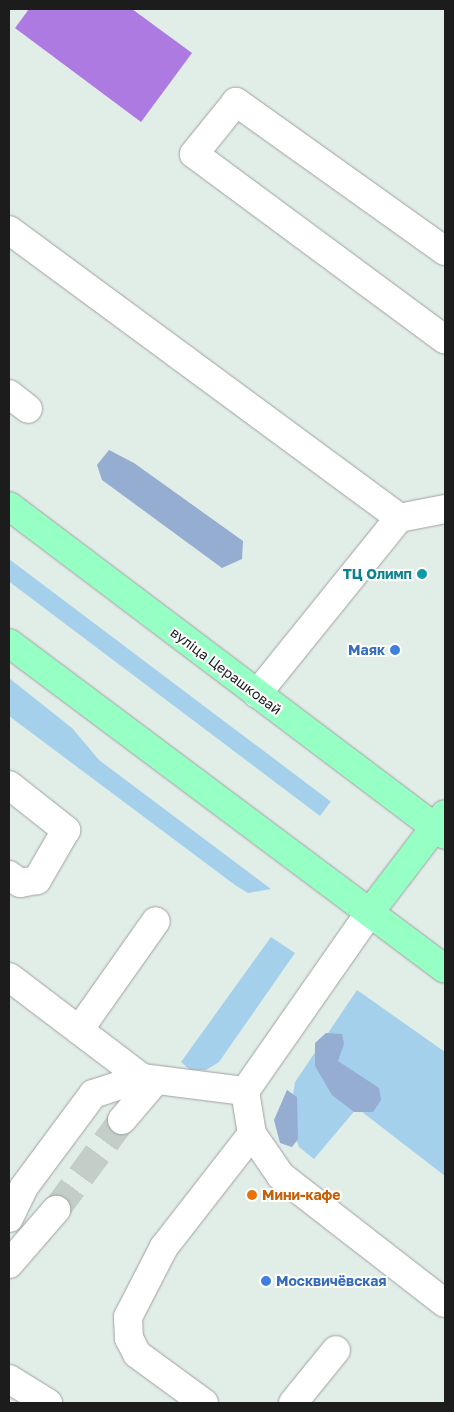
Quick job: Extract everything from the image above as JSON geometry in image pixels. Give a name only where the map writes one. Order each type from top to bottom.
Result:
[{"type":"main road","name":"вуліца Церашковай","points":[[9,506],[257,694],[442,825]]},
{"type":"main road","points":[[9,643],[445,969]]},
{"type":"main road","points":[[370,912],[442,825]]},
{"type":"lane","points":[[445,251],[236,102],[194,154],[445,340]]},
{"type":"lane","points":[[9,230],[399,518]]},
{"type":"lane","points":[[257,694],[399,518],[445,509]]},
{"type":"lane","points":[[9,785],[66,830],[37,880],[20,883],[9,875]]},
{"type":"lane","points":[[370,912],[246,1091],[252,1134],[281,1176],[445,1302]]},
{"type":"lane","points":[[78,1030],[156,921]]},
{"type":"lane","points":[[9,977],[78,1030],[149,1079]]},
{"type":"lane","points":[[9,1218],[24,1187],[93,1094],[149,1079],[246,1091]]},
{"type":"lane","points":[[122,1120],[149,1079]]},
{"type":"lane","points":[[204,1403],[137,1354],[128,1338],[128,1317],[164,1247],[252,1134]]},
{"type":"lane","points":[[9,1264],[56,1210]]},
{"type":"lane","points":[[293,1403],[336,1350]]},
{"type":"lane","points":[[9,1379],[48,1403]]},
{"type":"shaded area","points":[[29,9],[132,9],[192,53],[141,122],[15,28]]},
{"type":"shaded area","points":[[109,450],[134,463],[243,541],[242,559],[222,568],[102,480],[97,465]]},
{"type":"shaded area","points":[[9,559],[331,802],[320,816],[9,582]]},
{"type":"shaded area","points":[[9,678],[72,728],[99,760],[271,889],[248,893],[235,885],[9,716]]},
{"type":"shaded area","points":[[271,937],[295,953],[219,1062],[206,1070],[190,1070],[181,1062]]},
{"type":"shaded area","points":[[357,990],[445,1052],[445,1176],[357,1108],[314,1159],[299,1147],[289,1120],[295,1082]]},
{"type":"shaded area","points":[[326,1033],[342,1034],[344,1044],[338,1061],[379,1088],[381,1100],[373,1112],[354,1112],[332,1095],[315,1066],[315,1043]]},
{"type":"shaded area","points":[[287,1090],[297,1097],[298,1139],[292,1147],[280,1143],[274,1120]]},
{"type":"tunnel","points":[[56,1210],[122,1120]]},
{"type":"place","name":"ТЦ Олимп","points":[[422,574]]},
{"type":"place","name":"Маяк","points":[[395,650]]},
{"type":"place","name":"Мини-кафе","points":[[252,1195]]},
{"type":"place","name":"Москвичёвская","points":[[266,1281]]}]
